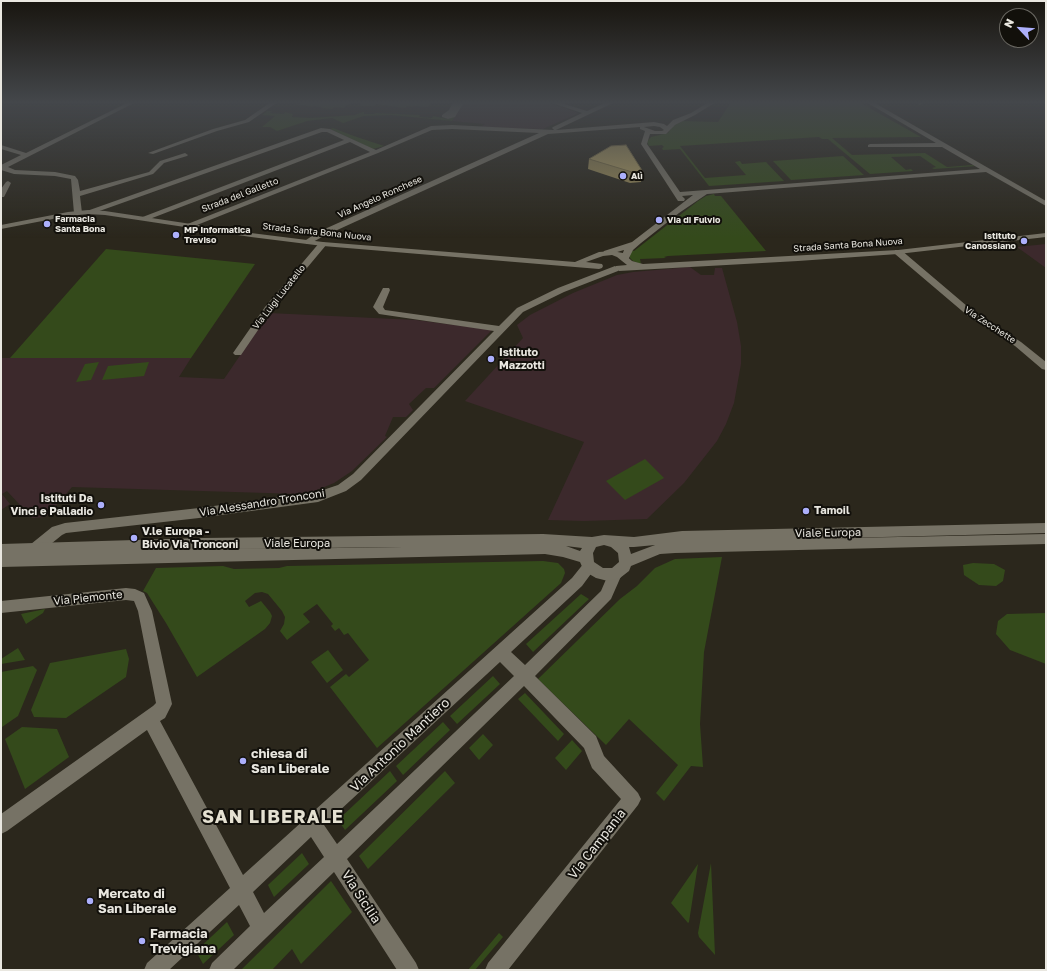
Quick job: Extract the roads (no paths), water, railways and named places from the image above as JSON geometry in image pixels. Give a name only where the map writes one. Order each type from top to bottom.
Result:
[{"type":"street","points":[[4,147],[10,148],[26,155]]},
{"type":"street","points":[[2,168],[42,147]]},
{"type":"street","points":[[151,153],[167,147]]},
{"type":"street","points":[[88,212],[272,147]]},
{"type":"street","points":[[144,218],[331,147]]},
{"type":"street","points":[[366,147],[376,152]]},
{"type":"street","name":"Strada del Galletto","points":[[189,225],[386,147]]},
{"type":"street","name":"Via Angelo Ronchese","points":[[309,242],[321,234],[515,147]]},
{"type":"street","points":[[647,147],[677,192],[681,204],[676,211]]},
{"type":"street","points":[[947,147],[1046,204]]},
{"type":"street","points":[[75,195],[152,173],[162,162],[185,155]]},
{"type":"street","points":[[2,168],[14,172],[70,176],[75,180],[75,195],[78,213]]},
{"type":"street","points":[[677,192],[689,196],[695,193],[708,191],[989,170]]},
{"type":"street","points":[[1,195],[8,183]]},
{"type":"street","points":[[617,268],[625,264],[625,259],[629,249],[676,211],[695,193]]},
{"type":"street","name":"Strada Santa Bona Nuova","points":[[1,227],[88,212],[144,218],[251,235],[323,244],[560,263]]},
{"type":"street","name":"Strada Santa Bona Nuova","points":[[651,267],[898,252],[1046,235]]},
{"type":"street","points":[[560,263],[581,261],[624,248],[638,241]]},
{"type":"street","name":"Via Luigi Lucatello","points":[[238,353],[268,309],[323,244]]},
{"type":"street","name":"Via Zecchette","points":[[898,252],[971,314],[1018,344],[1046,367]]},
{"type":"street","points":[[560,263],[599,269],[596,260],[603,254],[617,254],[636,265],[651,267]]},
{"type":"street","points":[[617,268],[651,267]]},
{"type":"street","name":"Via Alessandro Tronconi","points":[[36,548],[57,531],[64,528],[199,513],[318,497],[342,488],[357,477],[500,328],[527,306],[599,269],[617,268]]},
{"type":"street","points":[[386,290],[378,307],[382,312],[500,328]]},
{"type":"street","name":"Viale Europa","points":[[1,550],[36,548],[554,539],[592,543],[604,540],[634,542],[682,536],[1046,528]]},
{"type":"street","name":"Viale Europa","points":[[1,561],[545,548],[563,550],[587,562],[601,574],[608,575],[659,550],[675,547],[1046,539]]},
{"type":"street","points":[[219,970],[606,594],[621,568],[624,551],[616,543],[611,541]]},
{"type":"street","points":[[587,562],[586,552],[592,543]]},
{"type":"street","name":"Via Antonio Mantiero","points":[[154,970],[577,582],[587,562]]},
{"type":"street","name":"Via Piemonte","points":[[1,607],[135,594],[139,597],[145,611],[164,704],[159,712],[150,719],[1,825]]},
{"type":"street","name":"Via Campania","points":[[497,969],[632,799],[598,762],[590,742],[501,652]]},
{"type":"street","points":[[150,719],[262,929]]},
{"type":"street","name":"Via Sicilia","points":[[313,824],[409,970]]},
{"type":"place","name":"Alì","points":[[623,176]]},
{"type":"place","name":"Via di Fulvio","points":[[659,220]]},
{"type":"place","name":"Farmacia Santa Bona","points":[[47,224]]},
{"type":"place","name":"MP Informatica Treviso","points":[[176,235]]},
{"type":"place","name":"Istituto Canossiano","points":[[1024,241]]},
{"type":"place","name":"Istituto Mazzotti","points":[[491,359]]},
{"type":"place","name":"Istituti Da Vinci e Palladio","points":[[101,505]]},
{"type":"place","name":"Tamoil","points":[[806,511]]},
{"type":"place","name":"V.le Europa - Bivio Via Tronconi","points":[[134,538]]},
{"type":"place","name":"chiesa di San Liberale","points":[[243,761]]},
{"type":"place","name":"Mercato di San Liberale","points":[[90,901]]},
{"type":"place","name":"Farmacia Trevigiana","points":[[142,941]]},
{"type":"district","name":"SAN LIBERALE","points":[[273,817]]}]
